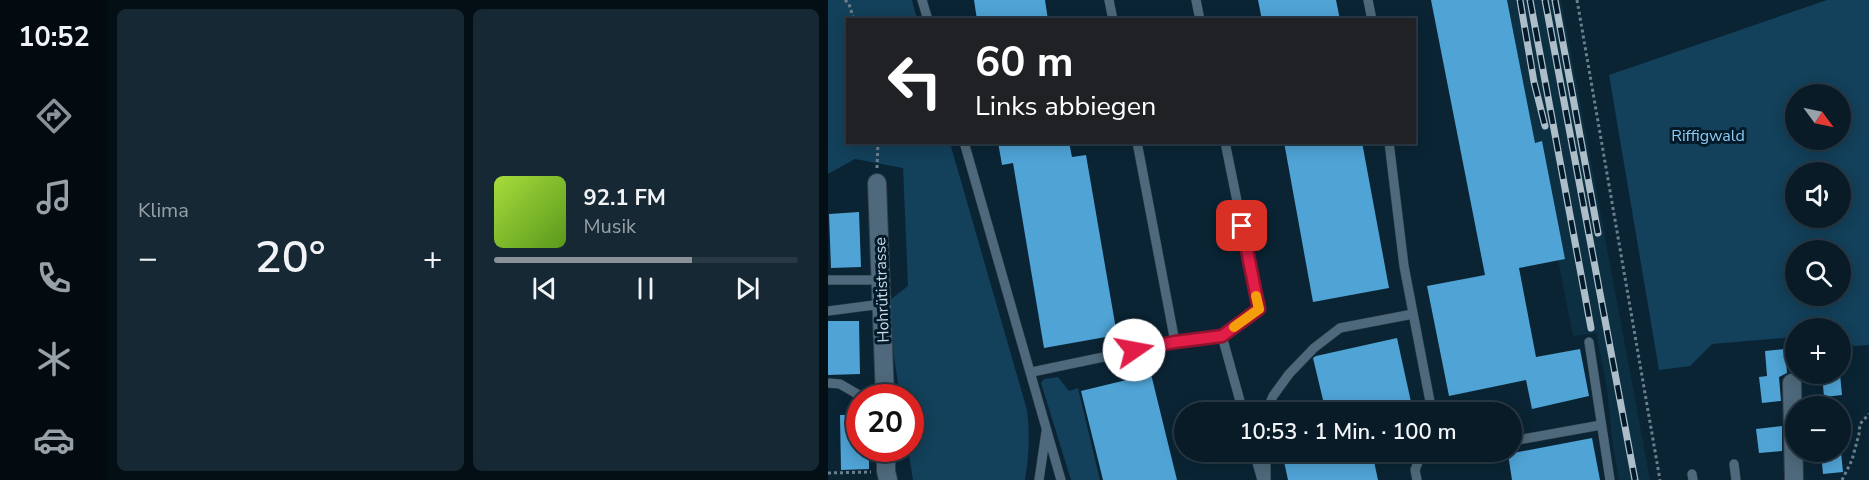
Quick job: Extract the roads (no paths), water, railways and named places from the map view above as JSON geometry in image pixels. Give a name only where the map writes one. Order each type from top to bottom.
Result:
[{"type":"street","name":"Hohrütistrasse","points":[[877,183],[885,384]]},
{"type":"street","points":[[1792,384],[1794,480]]},
{"type":"lane","points":[[922,0],[927,18]]},
{"type":"lane","points":[[1109,0],[1113,18]]},
{"type":"lane","points":[[1196,0],[1200,18]]},
{"type":"lane","points":[[1368,0],[1371,18]]},
{"type":"lane","points":[[965,144],[1032,372],[1061,480]]},
{"type":"lane","points":[[1137,144],[1175,342]]},
{"type":"lane","points":[[1032,372],[1175,342],[1222,336],[1259,309],[1225,144]]},
{"type":"lane","points":[[1389,144],[1404,266],[1430,402]]},
{"type":"lane","points":[[828,279],[881,280]]},
{"type":"lane","points":[[828,311],[882,304]]},
{"type":"lane","points":[[1270,402],[1289,374],[1314,348],[1340,328],[1413,314]]},
{"type":"lane","points":[[1222,336],[1240,402]]},
{"type":"lane","points":[[1589,342],[1610,480]]},
{"type":"lane","points":[[828,383],[840,384],[846,388]]},
{"type":"lane","points":[[1522,439],[1600,425]]},
{"type":"lane","points":[[1039,480],[1047,427]]},
{"type":"lane","points":[[1257,462],[1262,480]]},
{"type":"lane","points":[[1266,462],[1266,480]]},
{"type":"lane","points":[[1417,480],[1415,470],[1418,462]]},
{"type":"lane","points":[[1734,464],[1736,480]]},
{"type":"railway","points":[[1520,0],[1534,82],[1545,126]]},
{"type":"railway","points":[[1530,0],[1591,328]]},
{"type":"railway","points":[[1545,0],[1635,480]]},
{"type":"railway","points":[[1555,0],[1598,233]]},
{"type":"park label","name":"Riffigwald","points":[[1708,135]]}]
